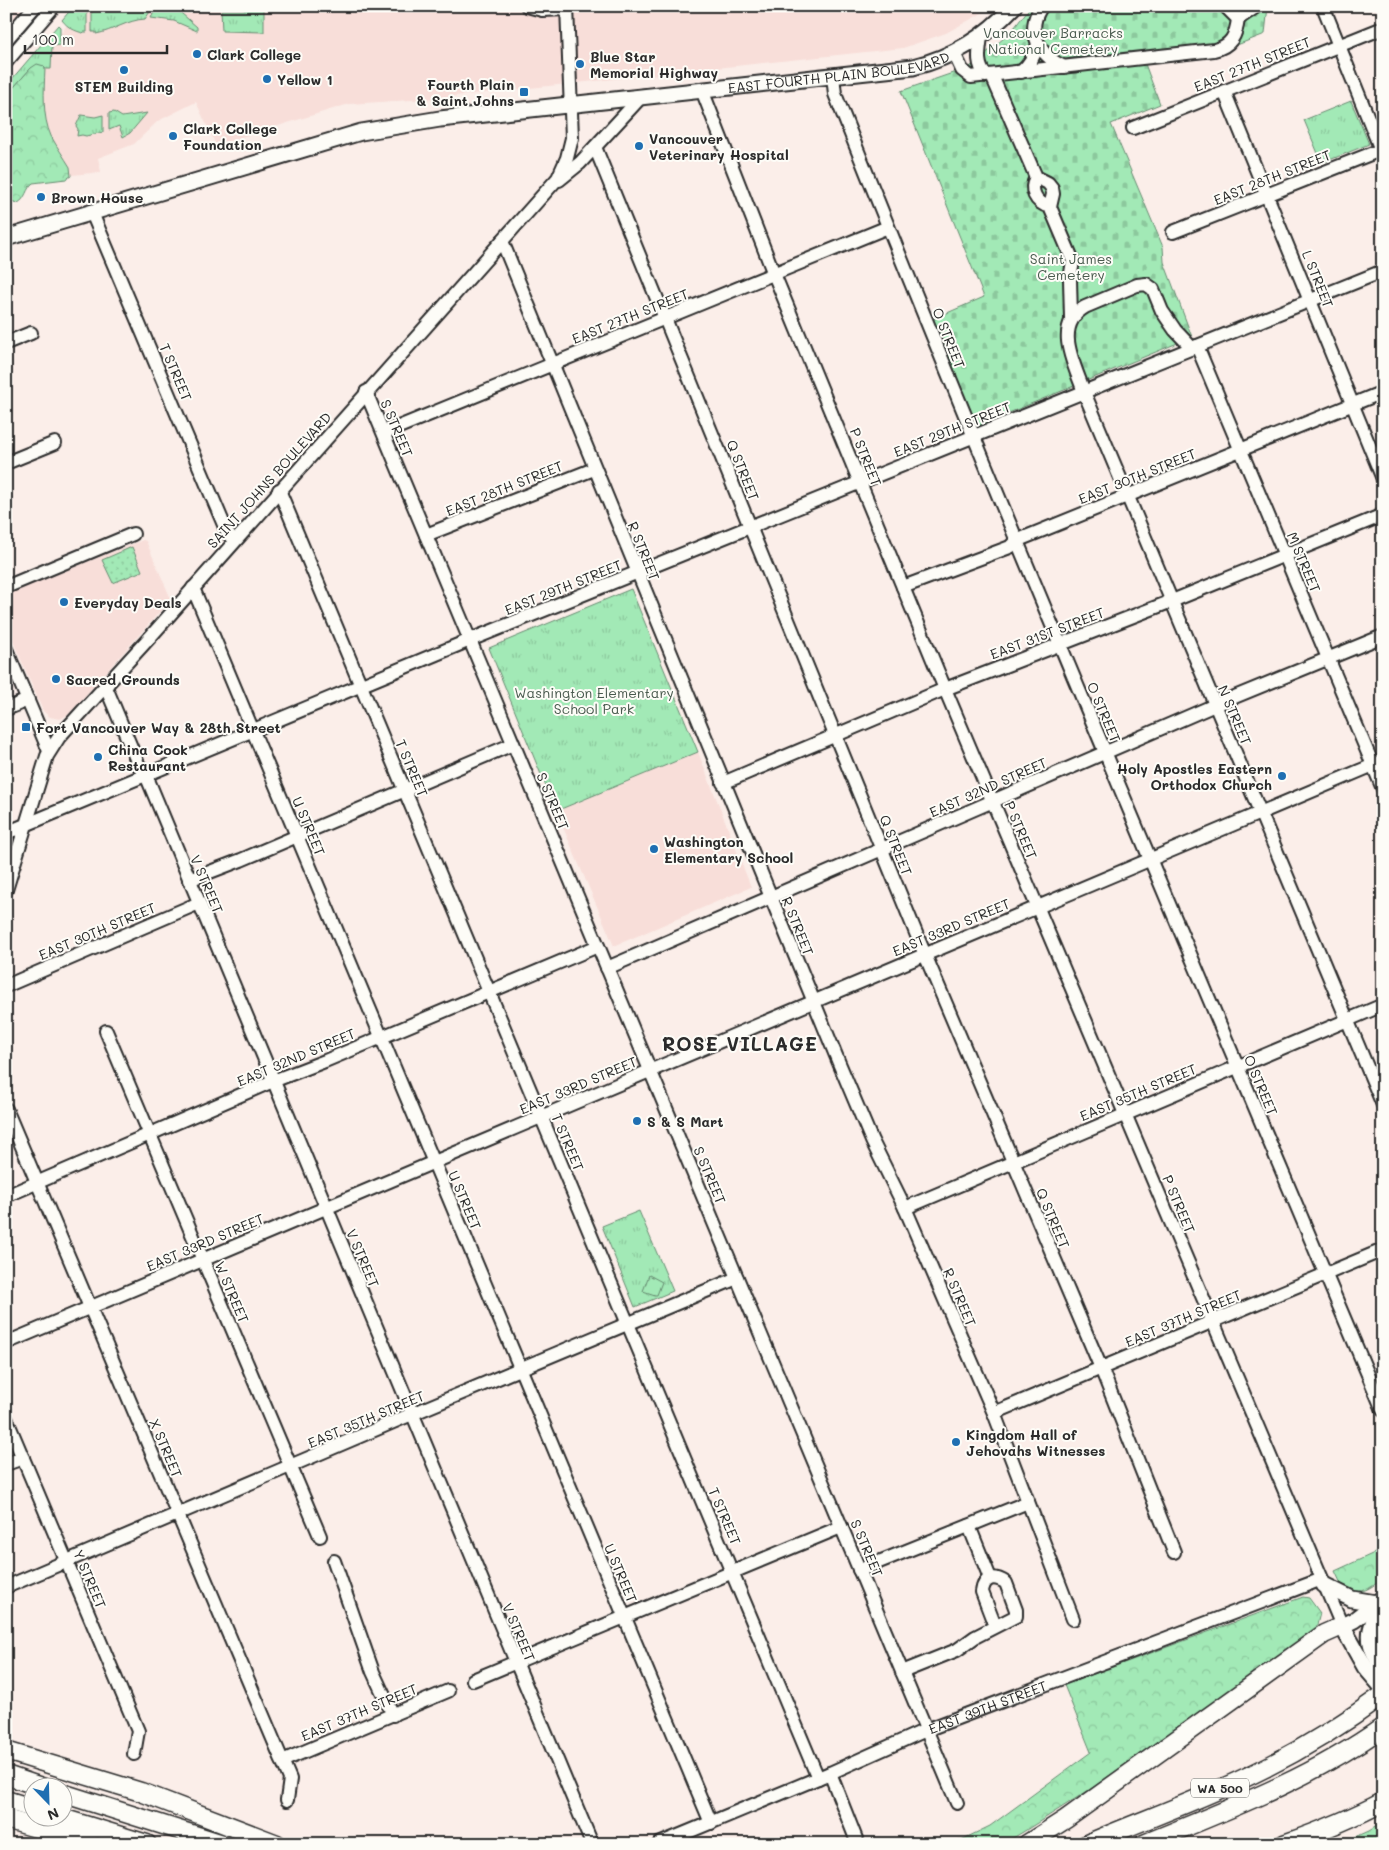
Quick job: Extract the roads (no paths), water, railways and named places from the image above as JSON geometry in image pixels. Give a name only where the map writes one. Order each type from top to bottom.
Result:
[{"type":"highway","points":[[1027,1844],[1066,1819],[1324,1634],[1342,1626]]},
{"type":"highway","name":"WA 500","points":[[1087,1844],[1261,1770],[1348,1720],[1383,1695]]},
{"type":"highway","name":"WA 500","points":[[1144,1844],[1287,1784],[1361,1742],[1383,1727]]},
{"type":"highway","points":[[6,1751],[141,1792],[277,1844]]},
{"type":"highway","points":[[6,1775],[22,1780]]},
{"type":"highway","points":[[72,1796],[223,1844]]},
{"type":"highway","points":[[6,1800],[22,1805]]},
{"type":"highway","points":[[1284,1844],[1357,1816],[1383,1802]]},
{"type":"highway","points":[[6,1819],[90,1844]]},
{"type":"highway","points":[[72,1821],[147,1844]]},
{"type":"main road","name":"EAST FOURTH PLAIN BOULEVARD","points":[[6,238],[361,132],[421,122],[571,104],[913,67],[933,62],[954,53],[981,37],[1014,6]]},
{"type":"main road","points":[[1323,1582],[1352,1599],[1380,1602]]},
{"type":"main road","points":[[1380,1602],[1342,1626],[1360,1660],[1383,1688]]},
{"type":"main road","points":[[1380,1602],[1373,1620],[1370,1641],[1374,1655],[1383,1669]]},
{"type":"street","points":[[6,40],[35,6]]},
{"type":"street","points":[[6,62],[54,6]]},
{"type":"street","points":[[527,6],[542,10],[567,8]]},
{"type":"street","points":[[1042,6],[1036,21],[1035,32],[1038,44],[1044,54],[1053,62],[1064,67]]},
{"type":"street","points":[[1225,6],[1238,19]]},
{"type":"street","points":[[954,53],[960,67],[968,76],[989,76],[1222,48],[1234,37],[1238,19],[1258,6]]},
{"type":"street","points":[[1323,6],[1382,151]]},
{"type":"street","name":"SAINT JOHNS BOULEVARD","points":[[6,890],[49,751],[64,730],[193,588],[551,186],[562,171],[569,152],[572,131],[567,8]]},
{"type":"street","name":"EAST 27TH STREET","points":[[1133,128],[1383,28]]},
{"type":"street","points":[[981,37],[979,61],[982,70],[989,76],[1036,177],[1033,193],[1039,202],[1050,207],[1052,188],[1043,179],[1036,177]]},
{"type":"street","points":[[1021,72],[1032,60],[1038,44]]},
{"type":"street","name":"O STREET","points":[[833,76],[835,94],[972,436],[1383,1410]]},
{"type":"street","name":"P STREET","points":[[702,90],[774,274],[945,689],[1342,1626]]},
{"type":"street","name":"L STREET","points":[[1224,91],[1383,479]]},
{"type":"street","points":[[551,186],[580,163],[641,96]]},
{"type":"street","name":"Q STREET","points":[[595,147],[925,955],[1101,1368],[1174,1552]]},
{"type":"street","name":"EAST 28TH STREET","points":[[1173,232],[1382,151]]},
{"type":"street","name":"N STREET","points":[[1050,207],[1073,261],[1070,279],[1071,318],[1068,326],[1069,350],[1084,392],[1383,1105]]},
{"type":"street","name":"T STREET","points":[[92,213],[227,532],[234,541]]},
{"type":"street","name":"EAST 27TH STREET","points":[[384,432],[888,227]]},
{"type":"street","name":"R STREET","points":[[502,241],[723,783],[872,1141],[905,1208],[994,1413],[1073,1619]]},
{"type":"street","name":"EAST 29TH STREET","points":[[6,833],[470,640],[1383,271]]},
{"type":"street","points":[[1071,318],[1084,307],[1137,284],[1146,284],[1153,289],[1162,311],[1174,330],[1194,347]]},
{"type":"street","points":[[6,343],[31,333]]},
{"type":"street","name":"M STREET","points":[[1194,347],[1240,450],[1328,659],[1378,763],[1383,789]]},
{"type":"street","name":"S STREET","points":[[366,392],[957,1802]]},
{"type":"street","name":"EAST 30TH STREET","points":[[903,587],[1010,547],[1016,541],[1383,392]]},
{"type":"street","points":[[6,463],[55,443]]},
{"type":"street","name":"EAST 28TH STREET","points":[[426,535],[594,468]]},
{"type":"street","name":"T STREET","points":[[279,490],[732,1572],[824,1776],[858,1844]]},
{"type":"street","name":"EAST 31ST STREET","points":[[723,783],[945,689],[1172,601],[1383,515]]},
{"type":"street","points":[[6,587],[133,534]]},
{"type":"street","name":"U STREET","points":[[193,588],[711,1823]]},
{"type":"street","name":"EAST 32ND STREET","points":[[607,968],[1105,752],[1383,636]]},
{"type":"street","points":[[6,649],[49,751]]},
{"type":"street","name":"V STREET","points":[[105,685],[138,766],[146,775],[325,1208],[592,1844]]},
{"type":"street","points":[[6,709],[28,700]]},
{"type":"street","points":[[189,880],[513,744]]},
{"type":"street","name":"EAST 33RD STREET","points":[[6,1343],[1378,763]]},
{"type":"street","name":"EAST 30TH STREET","points":[[6,986],[199,903]]},
{"type":"street","name":"EAST 32ND STREET","points":[[6,1196],[598,946]]},
{"type":"street","name":"EAST 35TH STREET","points":[[905,1208],[1383,1005]]},
{"type":"street","name":"W STREET","points":[[106,1031],[320,1536]]},
{"type":"street","name":"X STREET","points":[[6,1109],[290,1779],[287,1800]]},
{"type":"street","name":"EAST 37TH STREET","points":[[994,1413],[1383,1250]]},
{"type":"street","name":"EAST 35TH STREET","points":[[6,1587],[737,1278]]},
{"type":"street","name":"Y STREET","points":[[6,1418],[138,1731],[134,1754]]},
{"type":"street","points":[[6,1464],[23,1458]]},
{"type":"street","points":[[859,1570],[1028,1502]]},
{"type":"street","points":[[473,1680],[841,1526]]},
{"type":"street","points":[[969,1526],[990,1578]]},
{"type":"street","points":[[334,1561],[373,1672],[392,1714]]},
{"type":"street","points":[[902,1672],[957,1650],[995,1626],[1016,1616],[1016,1610],[1006,1583],[1000,1579],[990,1578]]},
{"type":"street","points":[[990,1578],[984,1584],[982,1592],[995,1626]]},
{"type":"street","name":"EAST 39TH STREET","points":[[658,1844],[824,1776],[926,1730],[1323,1582]]},
{"type":"street","name":"EAST 37TH STREET","points":[[282,1761],[448,1691]]},
{"type":"place","name":"Clark College","points":[[197,54]]},
{"type":"place","name":"Blue Star Memorial Highway","points":[[580,64]]},
{"type":"place","name":"STEM Building","points":[[124,70]]},
{"type":"place","name":"Yellow 1","points":[[267,79]]},
{"type":"place","name":"Fourth Plain & Saint Johns","points":[[524,92]]},
{"type":"place","name":"Clark College Foundation","points":[[173,136]]},
{"type":"place","name":"Vancouver Veterinary Hospital","points":[[639,146]]},
{"type":"place","name":"Brown House","points":[[41,197]]},
{"type":"place","name":"Everyday Deals","points":[[64,602]]},
{"type":"place","name":"Sacred Grounds","points":[[56,679]]},
{"type":"place","name":"Fort Vancouver Way & 28th Street","points":[[26,727]]},
{"type":"place","name":"China Cook Restaurant","points":[[98,757]]},
{"type":"place","name":"Holy Apostles Eastern Orthodox Church","points":[[1282,776]]},
{"type":"place","name":"Washington Elementary School","points":[[654,849]]},
{"type":"place","name":"S & S Mart","points":[[637,1121]]},
{"type":"place","name":"Kingdom Hall of Jehovahs Witnesses","points":[[956,1442]]},
{"type":"district","name":"ROSE VILLAGE","points":[[740,1043]]},
{"type":"park label","name":"Vancouver Barracks National Cemetery","points":[[1053,40]]},
{"type":"park label","name":"Saint James Cemetery","points":[[1071,266]]},
{"type":"park label","name":"Washington Elementary School Park","points":[[594,700]]}]
